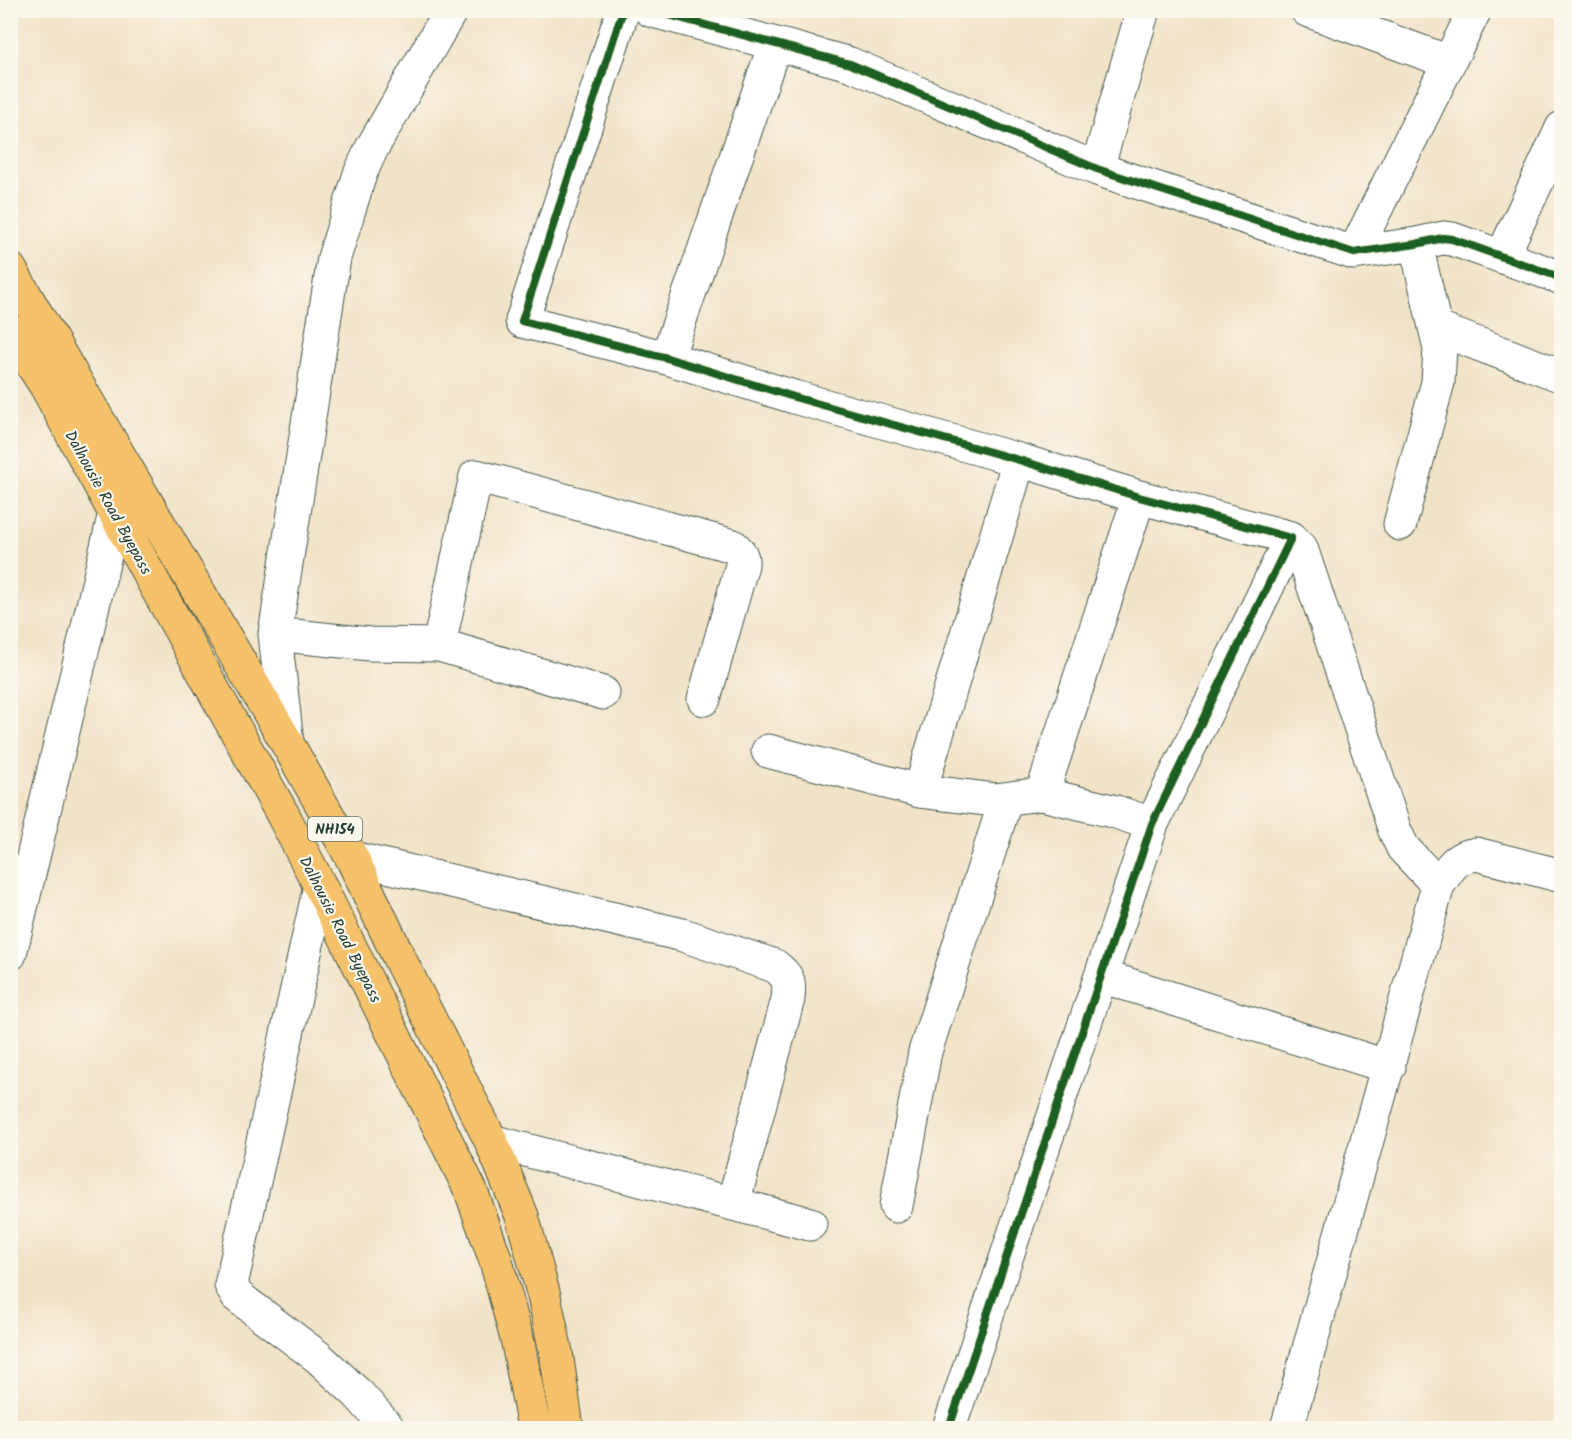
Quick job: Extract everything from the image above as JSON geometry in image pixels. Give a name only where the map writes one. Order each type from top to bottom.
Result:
[{"type":"highway","name":"NH154","points":[[10,269],[352,858],[402,964],[491,1141],[522,1216],[544,1296],[556,1352],[567,1428]]},
{"type":"highway","name":"Dalhousie Road Byepass","points":[[10,331],[46,386],[252,758],[320,886],[471,1191],[496,1261],[518,1343],[534,1428]]},
{"type":"highway","points":[[10,358],[46,386]]},
{"type":"street","points":[[287,743],[276,634],[334,258],[360,174],[372,148],[451,10]]},
{"type":"street","points":[[623,10],[522,321],[667,358],[1139,497],[1291,538],[1302,548],[1395,831],[1403,848],[1438,885]]},
{"type":"street","points":[[650,10],[850,64],[1097,169],[1354,253],[1443,238],[1452,239],[1562,278]]},
{"type":"street","points":[[1097,169],[1143,10]]},
{"type":"street","points":[[1307,10],[1449,62]]},
{"type":"street","points":[[1354,253],[1475,10]]},
{"type":"street","points":[[667,358],[776,44]]},
{"type":"street","points":[[1502,257],[1562,128]]},
{"type":"street","points":[[1400,524],[1438,382],[1440,349],[1416,244]]},
{"type":"street","points":[[1436,328],[1562,376]]},
{"type":"street","points":[[920,791],[1019,460]]},
{"type":"street","points":[[439,645],[476,476],[733,546],[740,552],[743,559],[742,565],[704,699]]},
{"type":"street","points":[[1042,794],[1139,497]]},
{"type":"street","points":[[10,954],[115,513]]},
{"type":"street","points":[[949,1428],[1152,824],[1291,538]]},
{"type":"street","points":[[276,634],[370,644],[439,645],[603,693]]},
{"type":"street","points":[[768,751],[920,791],[995,800],[1042,794],[1116,812],[1152,824]]},
{"type":"street","points":[[896,1206],[925,1052],[1006,799]]},
{"type":"street","points":[[1287,1428],[1438,885],[1454,862],[1465,856],[1476,854],[1560,871]]},
{"type":"street","points":[[352,858],[683,935],[775,966],[784,973],[789,980],[788,999],[733,1204]]},
{"type":"street","points":[[320,886],[231,1285],[237,1296],[318,1357],[388,1428]]},
{"type":"street","points":[[1101,976],[1389,1067]]},
{"type":"street","points":[[491,1141],[810,1224]]},
{"type":"cycle path","points":[[623,10],[522,321],[667,358],[1139,497],[1291,538],[1152,824],[949,1428]]},
{"type":"cycle path","points":[[650,10],[850,64],[1097,169],[1354,253],[1443,238],[1452,239],[1562,278]]}]
